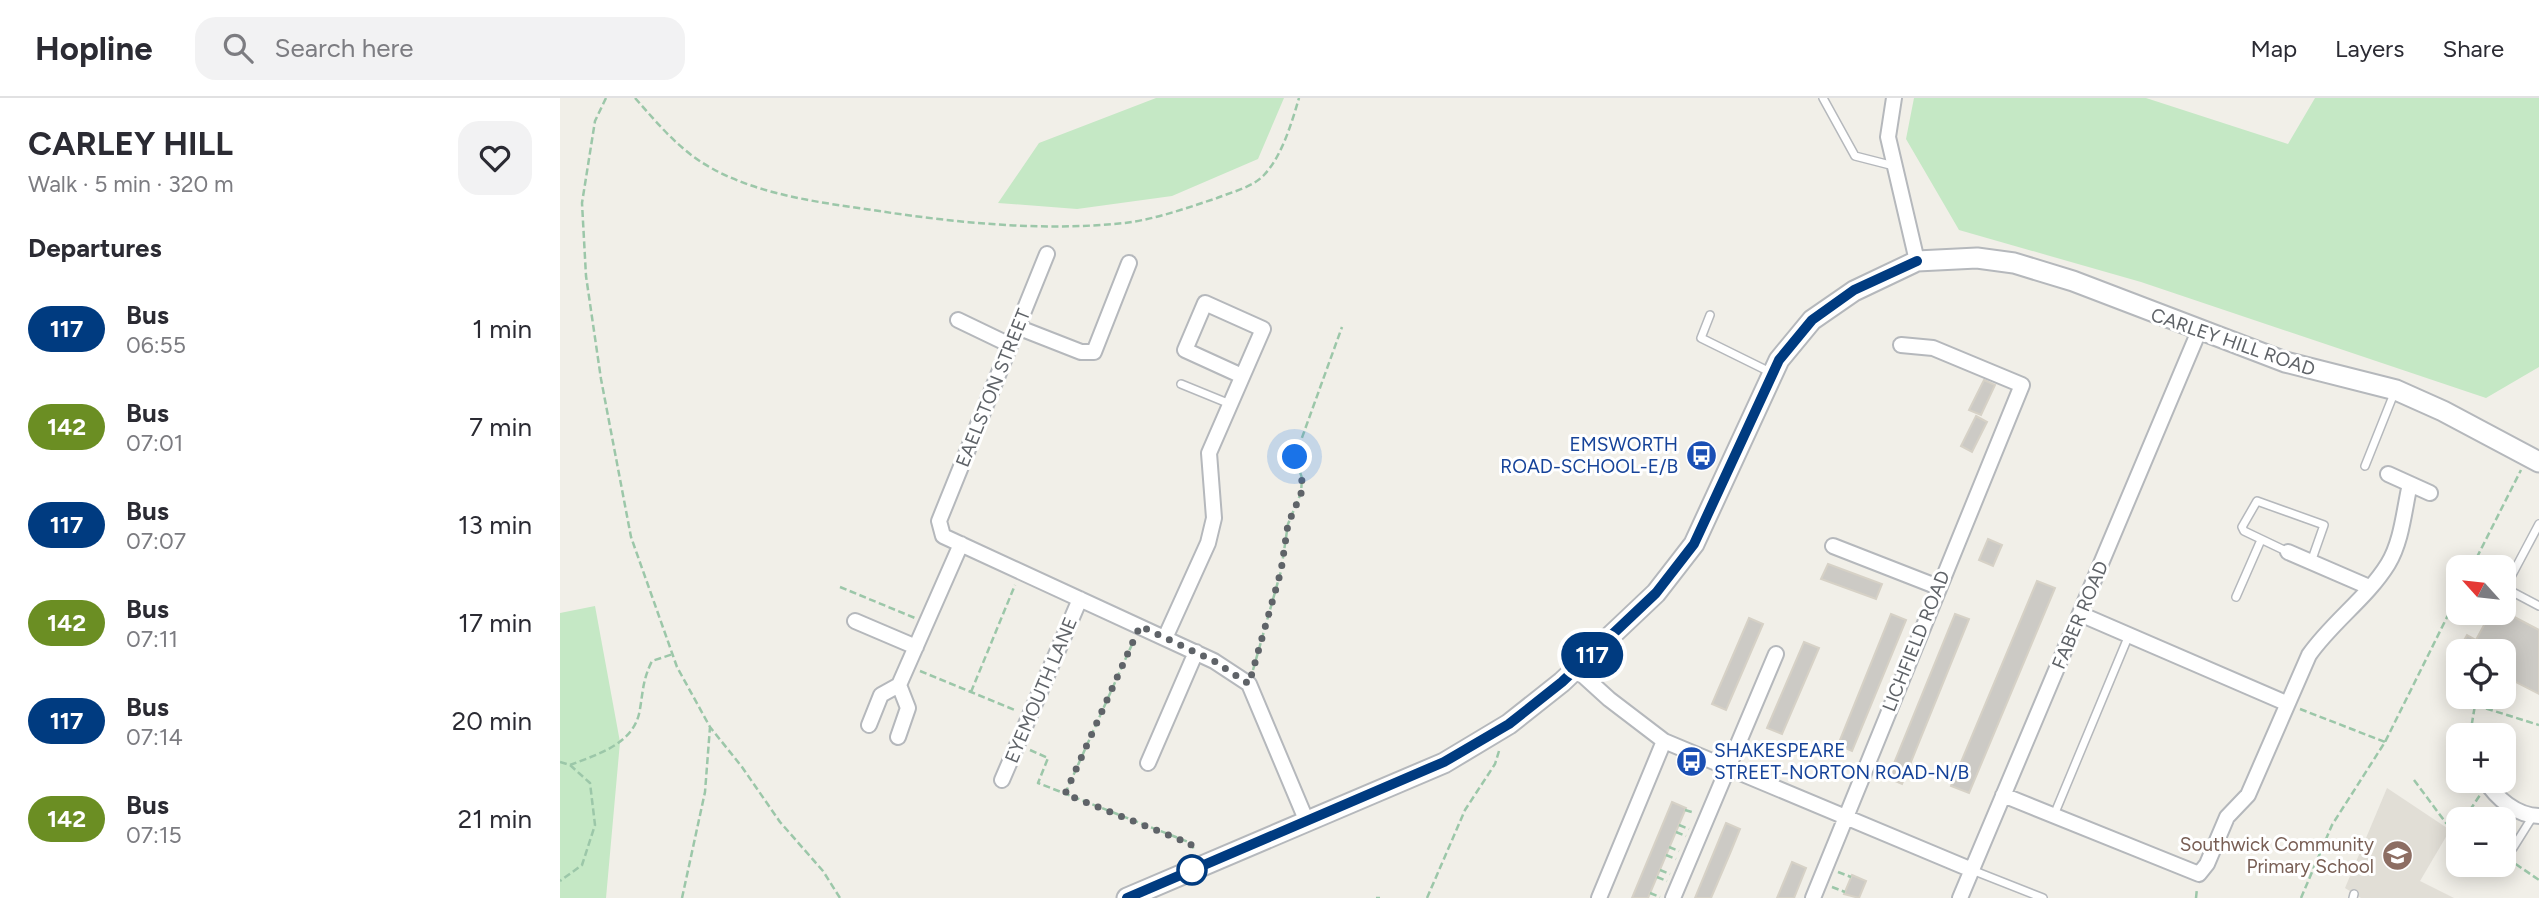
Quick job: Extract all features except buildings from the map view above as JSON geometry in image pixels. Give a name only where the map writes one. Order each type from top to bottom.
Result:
[{"type":"street","points":[[1127,898],[1444,762],[1509,724],[1576,669],[1656,593],[1694,544],[1773,373],[1812,320],[1854,290],[1917,261],[1888,137],[1894,98]]},
{"type":"street","name":"EAELSTON STREET","points":[[939,521],[1046,254]]},
{"type":"street","name":"CARLEY HILL ROAD","points":[[1917,261],[1978,258],[2014,263],[2073,281],[2285,362],[2396,390],[2443,411],[2534,459]]},
{"type":"street","points":[[1017,327],[1081,352],[1094,352],[1129,263]]},
{"type":"street","points":[[1165,638],[1208,543],[1214,518],[1209,453],[1263,329],[1205,303],[1185,350],[1242,376]]},
{"type":"street","points":[[958,320],[1010,345]]},
{"type":"street","name":"FABER ROAD","points":[[1960,898],[2199,331]]},
{"type":"street","name":"LICHFIELD ROAD","points":[[1813,898],[2022,385],[1933,348],[1901,345]]},
{"type":"street","points":[[2388,474],[2430,493]]},
{"type":"street","points":[[2003,795],[2199,874],[2207,864],[2227,817],[2248,795],[2309,654],[2388,564],[2398,541],[2410,484]]},
{"type":"street","name":"EYEMOUTH LANE","points":[[939,521],[943,536],[1165,638],[1249,684]]},
{"type":"street","points":[[869,725],[881,695],[899,685],[961,544]]},
{"type":"street","points":[[1833,545],[1938,587]]},
{"type":"street","points":[[2288,552],[2368,587]]},
{"type":"street","name":"EYEMOUTH LANE","points":[[1002,780],[1080,599]]},
{"type":"street","points":[[2080,614],[2286,704]]},
{"type":"street","points":[[855,621],[916,647]]},
{"type":"street","points":[[1148,763],[1196,653]]},
{"type":"street","points":[[1673,898],[1776,654]]},
{"type":"street","points":[[1576,669],[1609,699],[1664,741],[1972,870]]},
{"type":"street","points":[[1249,684],[1307,822]]},
{"type":"street","points":[[898,737],[908,708],[899,685]]},
{"type":"street","points":[[1599,898],[1664,741]]},
{"type":"street","points":[[2492,793],[2512,807],[2536,816]]},
{"type":"lane","points":[[1823,98],[1855,156],[1895,166]]},
{"type":"lane","points":[[1710,315],[1701,338],[1773,373]]},
{"type":"lane","points":[[1181,384],[1230,404]]},
{"type":"lane","points":[[2365,466],[2396,390]]},
{"type":"lane","points":[[2288,552],[2248,534],[2242,527],[2253,504],[2262,500],[2324,525],[2311,562]]},
{"type":"lane","points":[[2539,524],[2505,589],[2539,606]]},
{"type":"lane","points":[[2236,597],[2261,540]]},
{"type":"lane","points":[[2054,816],[2130,634]]},
{"type":"lane","points":[[2516,844],[2536,816]]},
{"type":"lane","points":[[1972,870],[2043,898]]},
{"type":"path","points":[[606,98],[595,121],[582,203],[586,276],[601,379],[631,537],[673,654],[710,726],[742,766],[780,822],[823,871],[840,898]]},
{"type":"path","points":[[635,98],[683,150],[714,170],[747,183],[827,203],[929,220],[1040,227],[1124,223],[1160,217],[1240,190],[1264,176],[1280,150],[1299,98]]},
{"type":"path","points":[[1249,684],[1281,571],[1288,524],[1301,494],[1302,478],[1295,457],[1342,327]]},
{"type":"path","points":[[2479,555],[2534,459]]},
{"type":"path","points":[[971,692],[1021,572]]},
{"type":"path","points":[[840,587],[926,623]]},
{"type":"path","points":[[2301,898],[2332,825],[2385,742],[2446,619]]},
{"type":"path","points":[[1065,794],[1140,626]]},
{"type":"path","points":[[570,765],[607,751],[630,735],[640,712],[641,684],[652,661],[673,654]]},
{"type":"path","points":[[908,666],[1030,717]]},
{"type":"path","points":[[2286,704],[2385,742]]},
{"type":"path","points":[[2472,723],[2475,705],[2539,725]]},
{"type":"path","points":[[1427,898],[1465,810],[1495,764],[1509,724]]},
{"type":"path","points":[[682,898],[705,792],[710,726]]},
{"type":"path","points":[[1018,744],[1048,758],[1038,783],[1191,844],[1203,865]]},
{"type":"path","points":[[560,762],[570,765],[590,783],[595,825],[582,865],[560,881]]},
{"type":"path","points":[[2414,780],[2446,823]]},
{"type":"path","points":[[2516,864],[2539,880]]},
{"type":"path","points":[[1650,893],[1663,898]]},
{"type":"shaded area","name":"Southwick Community Primary School","points":[[2387,788],[2446,827],[2446,837],[2420,881],[2454,898],[2361,898],[2345,888]]},
{"type":"green space","points":[[1156,98],[1284,98],[1258,159],[1172,196],[1077,209],[998,203],[1039,143]]},
{"type":"green space","points":[[1914,98],[2146,98],[2288,144],[2315,98],[2539,98],[2539,367],[2486,398],[2141,282],[1959,230],[1906,139]]},
{"type":"green space","points":[[595,606],[620,742],[606,898],[560,898],[560,613]]},
{"type":"bus line","name":"117","points":[[1127,898],[1369,797],[1444,762],[1509,724],[1562,682],[1614,636],[1656,593],[1694,544],[1779,360],[1812,320],[1854,290],[1917,261]]},
{"type":"place","name":"EMSWORTH ROAD-SCHOOL-E/B","points":[[1701,455]]},
{"type":"place","name":"SHAKESPEARE STREET-NORTON ROAD-N/B","points":[[1691,761]]},
{"type":"place","name":"Southwick Community Primary School","points":[[2397,855]]},
{"type":"route","points":[[1192,870],[1191,844],[1065,794],[1140,626],[1214,661],[1249,684],[1281,571],[1281,556],[1288,524],[1301,494],[1302,478],[1295,457]]}]
